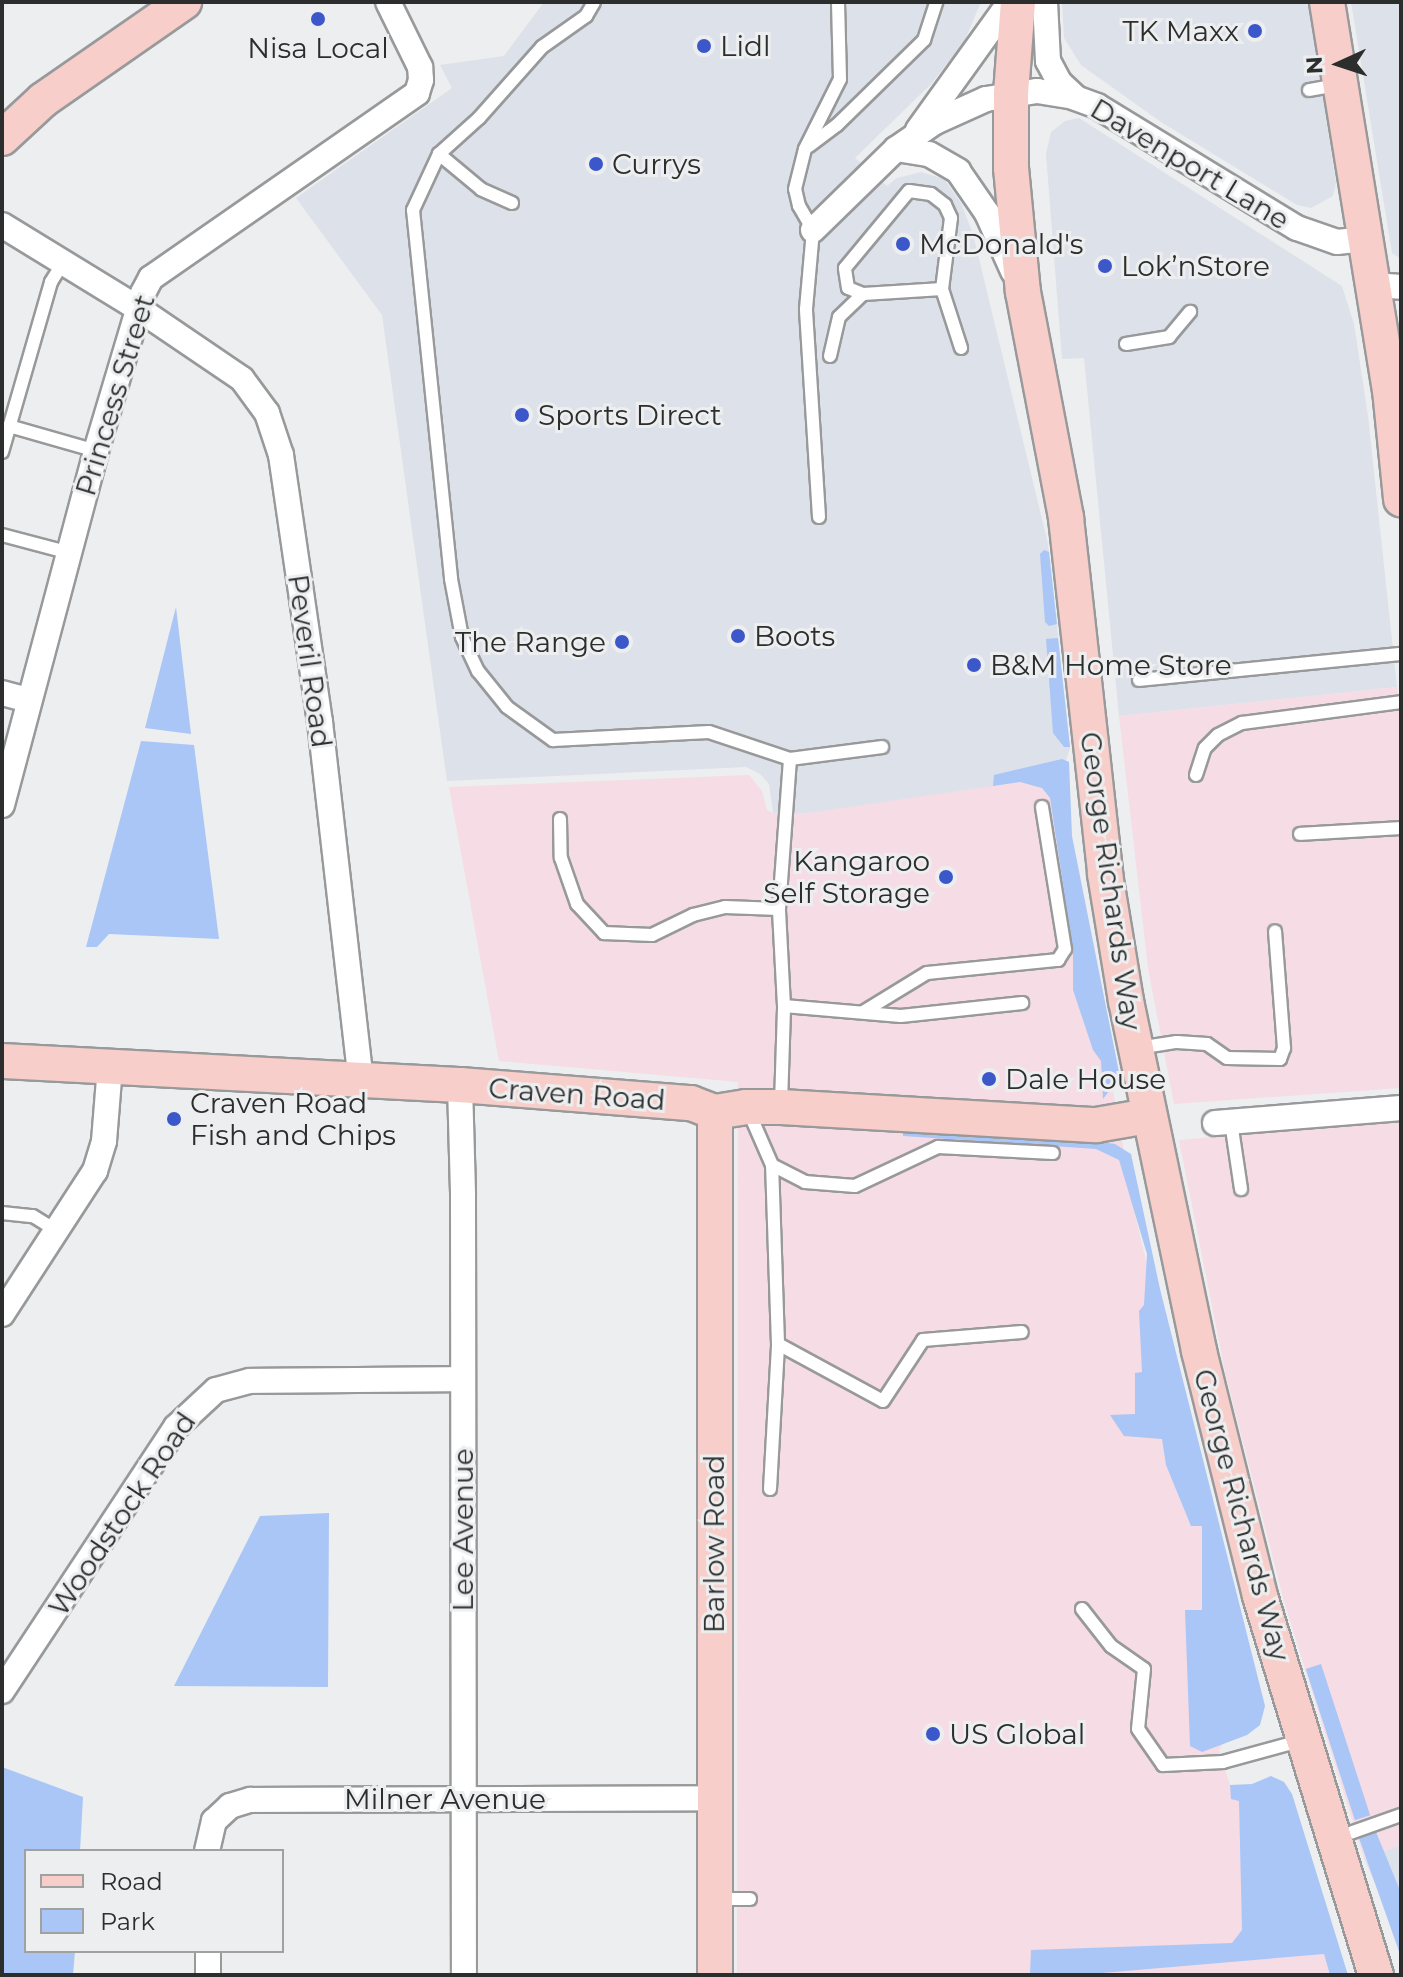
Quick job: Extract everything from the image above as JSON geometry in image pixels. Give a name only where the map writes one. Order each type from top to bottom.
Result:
[{"type":"street","points":[[2,138],[43,100],[184,2]]},
{"type":"street","name":"Princess Street","points":[[2,805],[136,307],[151,278],[417,93],[420,67],[388,2]]},
{"type":"street","points":[[813,230],[905,142],[1010,2]]},
{"type":"street","name":"George Richards Way","points":[[1018,2],[1011,94],[1011,168],[1023,292],[1066,518],[1105,874],[1135,1048],[1199,1351],[1260,1596],[1376,1975]]},
{"type":"street","points":[[1045,2],[1048,61],[1059,82],[1076,98]]},
{"type":"street","points":[[1327,2],[1325,88],[1367,239],[1388,286],[1401,499]]},
{"type":"street","name":"Davenport Lane","points":[[905,142],[965,106],[1011,94],[1037,91],[1076,98],[1143,133],[1297,228],[1337,242],[1367,239]]},
{"type":"street","points":[[905,142],[958,171],[987,213],[1023,292]]},
{"type":"street","name":"Peveril Road","points":[[2,225],[136,307],[242,379],[267,413],[281,455],[320,722],[361,1080]]},
{"type":"street","points":[[2,693],[29,700]]},
{"type":"street","name":"Craven Road","points":[[2,1061],[460,1085],[691,1103],[731,1109],[781,1107],[1096,1125],[1148,1116]]},
{"type":"street","points":[[2,1314],[95,1171],[104,1141],[110,1067]]},
{"type":"street","name":"Lee Avenue","points":[[460,1085],[464,1975]]},
{"type":"street","points":[[1223,1123],[1401,1108]]},
{"type":"street","name":"Barlow Road","points":[[715,1975],[714,1798],[731,1109]]},
{"type":"street","name":"Woodstock Road","points":[[2,1691],[176,1427],[216,1390],[250,1381],[463,1379]]},
{"type":"street","name":"Milner Avenue","points":[[207,1849],[214,1821],[240,1802],[714,1798]]},
{"type":"street","points":[[208,1953],[208,1975]]},
{"type":"lane","points":[[594,2],[586,16],[542,47],[479,118],[439,154],[413,210],[451,579],[462,637],[478,671],[507,707],[553,740],[709,732],[790,759],[882,747]]},
{"type":"lane","points":[[819,517],[806,309],[813,230],[799,206],[795,189],[805,149],[840,79],[838,2]]},
{"type":"lane","points":[[805,149],[837,125],[924,40],[936,2]]},
{"type":"lane","points":[[439,154],[481,189],[512,203]]},
{"type":"lane","points":[[942,289],[863,294],[848,288],[845,268],[909,191],[931,194],[945,205],[951,218],[942,289],[961,348]]},
{"type":"lane","points":[[2,452],[51,282],[63,263]]},
{"type":"lane","points":[[830,356],[839,317],[863,294]]},
{"type":"lane","points":[[1126,344],[1169,337],[1190,312]]},
{"type":"lane","points":[[9,426],[96,451]]},
{"type":"lane","points":[[2,535],[70,553]]},
{"type":"lane","points":[[1139,680],[1401,654]]},
{"type":"lane","points":[[1196,775],[1205,748],[1218,735],[1242,723],[1401,702]]},
{"type":"lane","points":[[781,1107],[784,1006],[779,909],[790,759]]},
{"type":"lane","points":[[863,1012],[927,973],[1058,960],[1065,949],[1042,807]]},
{"type":"lane","points":[[560,819],[561,858],[577,904],[604,933],[652,935],[693,915],[725,907],[779,909]]},
{"type":"lane","points":[[1300,834],[1401,828]]},
{"type":"lane","points":[[1135,1048],[1177,1042],[1207,1044],[1227,1058],[1256,1062],[1280,1059],[1284,1048],[1275,931]]},
{"type":"lane","points":[[784,1006],[901,1016],[1022,1003]]},
{"type":"lane","points":[[731,1109],[772,1165],[805,1182],[855,1186],[938,1147],[1053,1153]]},
{"type":"lane","points":[[1223,1123],[1241,1189]]},
{"type":"lane","points":[[770,1489],[778,1344],[772,1165]]},
{"type":"lane","points":[[2,1213],[33,1216],[55,1230]]},
{"type":"lane","points":[[778,1344],[883,1401],[923,1340],[1022,1332]]},
{"type":"lane","points":[[1082,1609],[1111,1646],[1144,1669],[1138,1729],[1163,1765],[1223,1762],[1303,1740]]},
{"type":"lane","points":[[1334,1839],[1401,1815]]},
{"type":"lane","points":[[714,1899],[750,1899]]},
{"type":"shaded area","points":[[544,2],[981,2],[964,42],[931,84],[855,158],[887,186],[897,178],[921,172],[944,179],[961,203],[973,234],[1048,544],[1070,748],[1058,786],[808,813],[773,813],[769,784],[760,774],[746,767],[447,781],[382,315],[296,198],[452,88],[440,65],[504,56]]},
{"type":"shaded area","points":[[1062,2],[1308,2],[1336,183],[1333,196],[1311,208],[1297,205],[1161,122],[1081,65],[1064,38]]},
{"type":"shaded area","points":[[1351,2],[1401,2],[1401,259],[1392,253]]},
{"type":"shaded area","points":[[1079,118],[1342,286],[1354,324],[1368,416],[1397,687],[1119,716],[1084,358],[1062,359],[1046,154],[1051,132],[1065,121]]},
{"type":"shaded area","points":[[1397,687],[1401,728],[1401,1088],[1174,1104],[1148,968],[1119,716]]},
{"type":"shaded area","points":[[749,775],[762,791],[767,810],[773,813],[808,813],[1019,782],[1058,786],[1137,1223],[1251,1700],[1219,1750],[1230,1785],[1280,1798],[1330,1975],[737,1975],[738,1082],[499,1061],[449,787]]},
{"type":"shaded area","points":[[1401,1121],[1401,1845],[1364,1858],[1284,1601],[1226,1376],[1179,1140]]},
{"type":"shaded area","points":[[1401,1845],[1401,1944],[1364,1858]]},
{"type":"green space","points":[[1044,550],[1049,552],[1057,624],[1049,626],[1045,622],[1040,554]]},
{"type":"green space","points":[[176,607],[191,734],[145,728]]},
{"type":"green space","points":[[1058,638],[1070,747],[1064,747],[1053,733],[1046,639]]},
{"type":"green space","points":[[141,741],[194,745],[219,939],[109,934],[97,947],[86,947]]},
{"type":"green space","points":[[1062,759],[1069,762],[1072,836],[1120,1077],[1103,1099],[1101,1061],[1093,1050],[1073,990],[1073,950],[1050,798],[1042,788],[1020,782],[993,786],[994,775]]},
{"type":"green space","points":[[903,1129],[1082,1139],[1115,1144],[1131,1154],[1160,1289],[1265,1706],[1260,1725],[1247,1735],[1202,1752],[1190,1746],[1185,1610],[1202,1610],[1202,1526],[1191,1526],[1166,1465],[1162,1439],[1124,1436],[1110,1415],[1135,1414],[1135,1373],[1142,1372],[1139,1311],[1144,1305],[1147,1254],[1119,1160],[1096,1149],[903,1136]]},
{"type":"green space","points":[[329,1513],[328,1687],[174,1686],[260,1516]]},
{"type":"green space","points":[[1321,1664],[1370,1815],[1355,1820],[1306,1669]]},
{"type":"green space","points":[[2,1767],[83,1797],[80,1849],[24,1849],[24,1953],[75,1953],[73,1975],[2,1975]]},
{"type":"green space","points":[[1271,1776],[1284,1782],[1292,1794],[1348,1975],[1330,1975],[1324,1954],[1078,1975],[1030,1975],[1031,1950],[1232,1943],[1242,1930],[1239,1801],[1231,1799],[1230,1785],[1252,1784]]},
{"type":"green space","points":[[1376,1832],[1401,1893],[1401,1957],[1359,1838]]},
{"type":"place","name":"Nisa Local","points":[[318,19]]},
{"type":"place","name":"TK Maxx","points":[[1255,31]]},
{"type":"place","name":"Lidl","points":[[704,46]]},
{"type":"place","name":"Currys","points":[[596,164]]},
{"type":"place","name":"McDonald's","points":[[903,244]]},
{"type":"place","name":"Lok’nStore","points":[[1105,266]]},
{"type":"place","name":"Sports Direct","points":[[522,415]]},
{"type":"place","name":"Boots","points":[[738,636]]},
{"type":"place","name":"The Range","points":[[622,642]]},
{"type":"place","name":"B&M Home Store","points":[[974,665]]},
{"type":"place","name":"Kangaroo Self Storage","points":[[946,877]]},
{"type":"place","name":"Dale House","points":[[989,1079]]},
{"type":"place","name":"Craven Road Fish and Chips","points":[[174,1119]]},
{"type":"place","name":"US Global","points":[[933,1734]]}]
